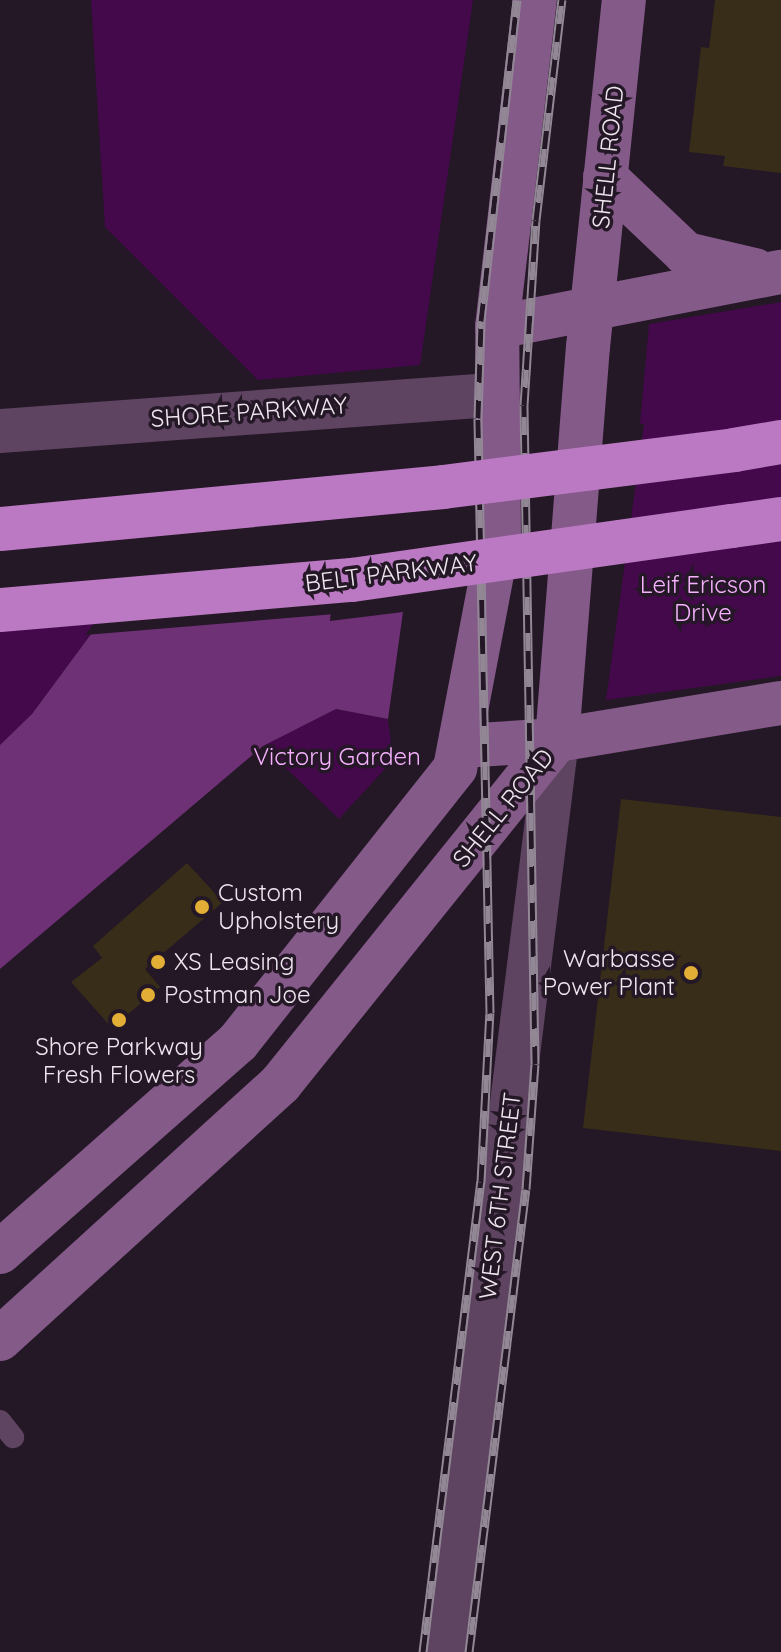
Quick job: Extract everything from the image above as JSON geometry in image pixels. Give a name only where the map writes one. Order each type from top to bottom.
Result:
[{"type":"highway","points":[[0,529],[348,499],[781,442]]},
{"type":"highway","name":"BELT PARKWAY","points":[[0,610],[352,580],[781,519]]},
{"type":"main road","points":[[0,1252],[238,1042],[440,788],[462,746],[499,537],[497,327],[535,0]]},
{"type":"main road","name":"SHELL ROAD","points":[[0,1339],[281,1083],[557,740],[592,308],[624,0]]},
{"type":"main road","points":[[605,177],[649,224],[686,254],[777,273]]},
{"type":"main road","points":[[497,327],[777,273]]},
{"type":"main road","points":[[462,746],[557,740],[781,703]]},
{"type":"street","name":"SHORE PARKWAY","points":[[0,431],[498,394]]},
{"type":"street","name":"WEST 6TH STREET","points":[[444,1652],[557,740]]},
{"type":"green space","points":[[91,0],[473,0],[420,365],[258,380],[105,227]]},
{"type":"green space","name":"Leif Ericson Drive","points":[[781,302],[781,676],[606,700],[644,424],[640,424],[649,324]]},
{"type":"green space","points":[[100,622],[32,714],[0,745],[0,631]]},
{"type":"green space","name":"Victory Garden","points":[[336,709],[388,719],[393,760],[339,819],[263,746]]},
{"type":"shaded area","points":[[332,599],[330,621],[403,612],[388,719],[336,709],[263,746],[0,969],[0,745],[32,714],[100,622]]},
{"type":"pier","points":[[336,598],[335,614],[85,635],[97,620]]},
{"type":"building","points":[[715,0],[781,0],[781,173],[723,166],[725,156],[689,152],[701,47],[709,48]]},
{"type":"building","name":"Warbasse Power Plant","points":[[621,799],[781,817],[781,1151],[583,1128]]},
{"type":"building","points":[[187,863],[223,902],[145,969],[160,987],[112,1028],[71,982],[102,958],[93,946]]},
{"type":"railway","points":[[423,1652],[481,1182],[490,1013],[478,418],[481,321],[517,0]]},
{"type":"railway","points":[[469,1652],[526,1189],[535,1064],[524,405],[536,220],[562,0]]},
{"type":"place","name":"Custom Upholstery","points":[[202,907]]},
{"type":"place","name":"XS Leasing","points":[[158,962]]},
{"type":"place","name":"Warbasse Power Plant","points":[[691,973]]},
{"type":"place","name":"Postman Joe","points":[[148,995]]},
{"type":"place","name":"Shore Parkway Fresh Flowers","points":[[119,1020]]}]
